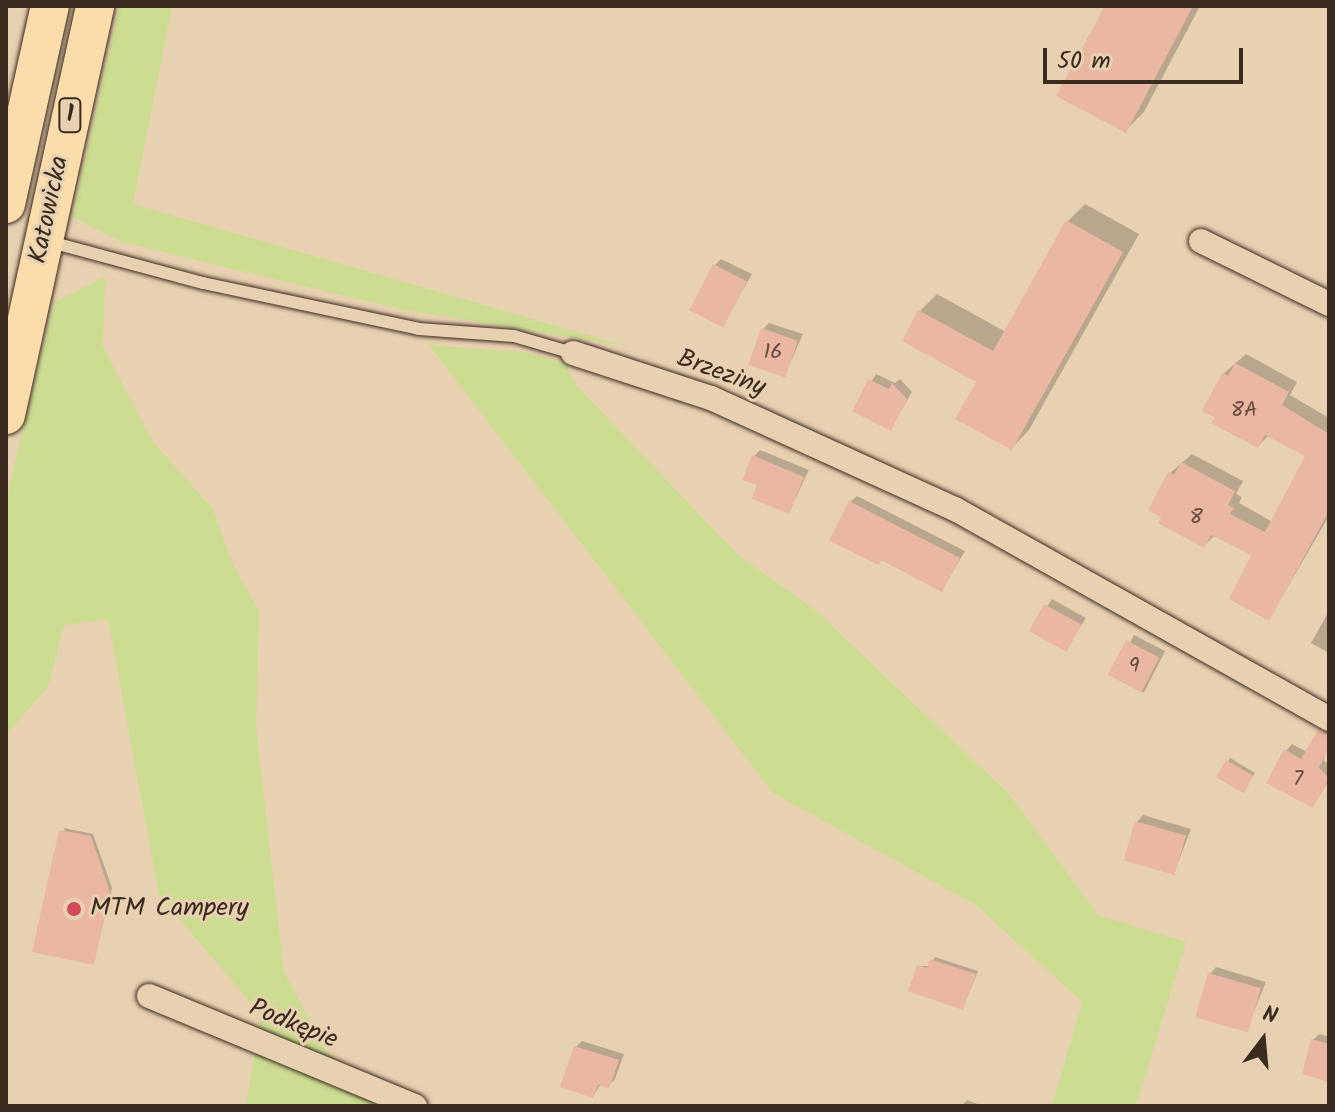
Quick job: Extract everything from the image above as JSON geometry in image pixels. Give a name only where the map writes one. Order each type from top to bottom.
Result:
[{"type":"main road","name":"Katowicka","points":[[6,204],[50,6]]},
{"type":"main road","name":"Katowicka","points":[[6,415],[95,6]]},
{"type":"street","points":[[1201,241],[1329,304]]},
{"type":"street","name":"Brzeziny","points":[[573,353],[711,398],[955,509],[1329,719]]},
{"type":"street","name":"Podkępie","points":[[149,996],[415,1106]]},
{"type":"lane","name":"Brzeziny","points":[[46,225],[58,244],[203,283],[419,329],[514,336],[573,353]]},
{"type":"green space","points":[[119,6],[172,6],[133,204],[630,347],[399,309],[122,242],[72,217]]},
{"type":"green space","points":[[105,277],[103,347],[153,442],[213,509],[232,563],[259,610],[256,728],[284,972],[325,1049],[382,1106],[246,1106],[261,1015],[159,895],[108,619],[64,625],[48,687],[6,735],[6,502],[54,302]]},
{"type":"green space","points":[[429,345],[524,352],[565,363],[576,385],[737,554],[815,610],[1009,794],[1098,915],[1186,942],[1136,1106],[1052,1106],[1082,1002],[976,905],[773,793]]},
{"type":"building","points":[[1105,6],[1193,6],[1126,133],[1056,96]]},
{"type":"building","points":[[1066,220],[1123,252],[1012,450],[955,419],[976,382],[902,341],[918,310],[993,351]]},
{"type":"building","points":[[713,264],[747,281],[723,328],[689,310]]},
{"type":"building","points":[[761,328],[798,341],[785,378],[748,365]]},
{"type":"building","points":[[1235,363],[1289,392],[1282,405],[1329,434],[1329,511],[1269,621],[1229,599],[1251,555],[1211,535],[1204,548],[1158,523],[1161,517],[1148,510],[1168,472],[1174,475],[1181,462],[1235,491],[1228,505],[1234,508],[1230,514],[1265,532],[1305,456],[1265,435],[1258,448],[1211,423],[1215,418],[1202,411],[1222,373],[1228,376]]},
{"type":"building","points":[[868,379],[889,389],[892,383],[907,399],[891,431],[852,411]]},
{"type":"building","points":[[752,455],[804,477],[789,514],[752,499],[757,485],[742,480]]},
{"type":"building","points":[[849,501],[960,558],[942,592],[881,560],[879,565],[829,541]]},
{"type":"building","points":[[1044,604],[1082,625],[1067,652],[1029,631]]},
{"type":"building","points":[[1126,640],[1160,658],[1141,692],[1108,674]]},
{"type":"building","points":[[1318,730],[1329,734],[1329,748],[1319,768],[1329,778],[1313,808],[1266,783],[1284,749],[1301,759]]},
{"type":"building","points":[[1226,760],[1254,776],[1244,793],[1216,777]]},
{"type":"building","points":[[1135,821],[1186,836],[1175,875],[1124,860]]},
{"type":"building","name":"MTM Campery","points":[[59,830],[91,836],[110,892],[94,965],[32,952]]},
{"type":"building","points":[[930,959],[976,974],[963,1010],[908,991],[917,965],[927,968]]},
{"type":"building","points":[[1208,973],[1261,988],[1248,1032],[1195,1017]]},
{"type":"building","points":[[1311,1039],[1329,1044],[1329,1082],[1302,1074]]},
{"type":"building","points":[[574,1046],[619,1060],[609,1088],[598,1085],[593,1098],[560,1087]]},
{"type":"place","name":"MTM Campery","points":[[74,909]]}]
